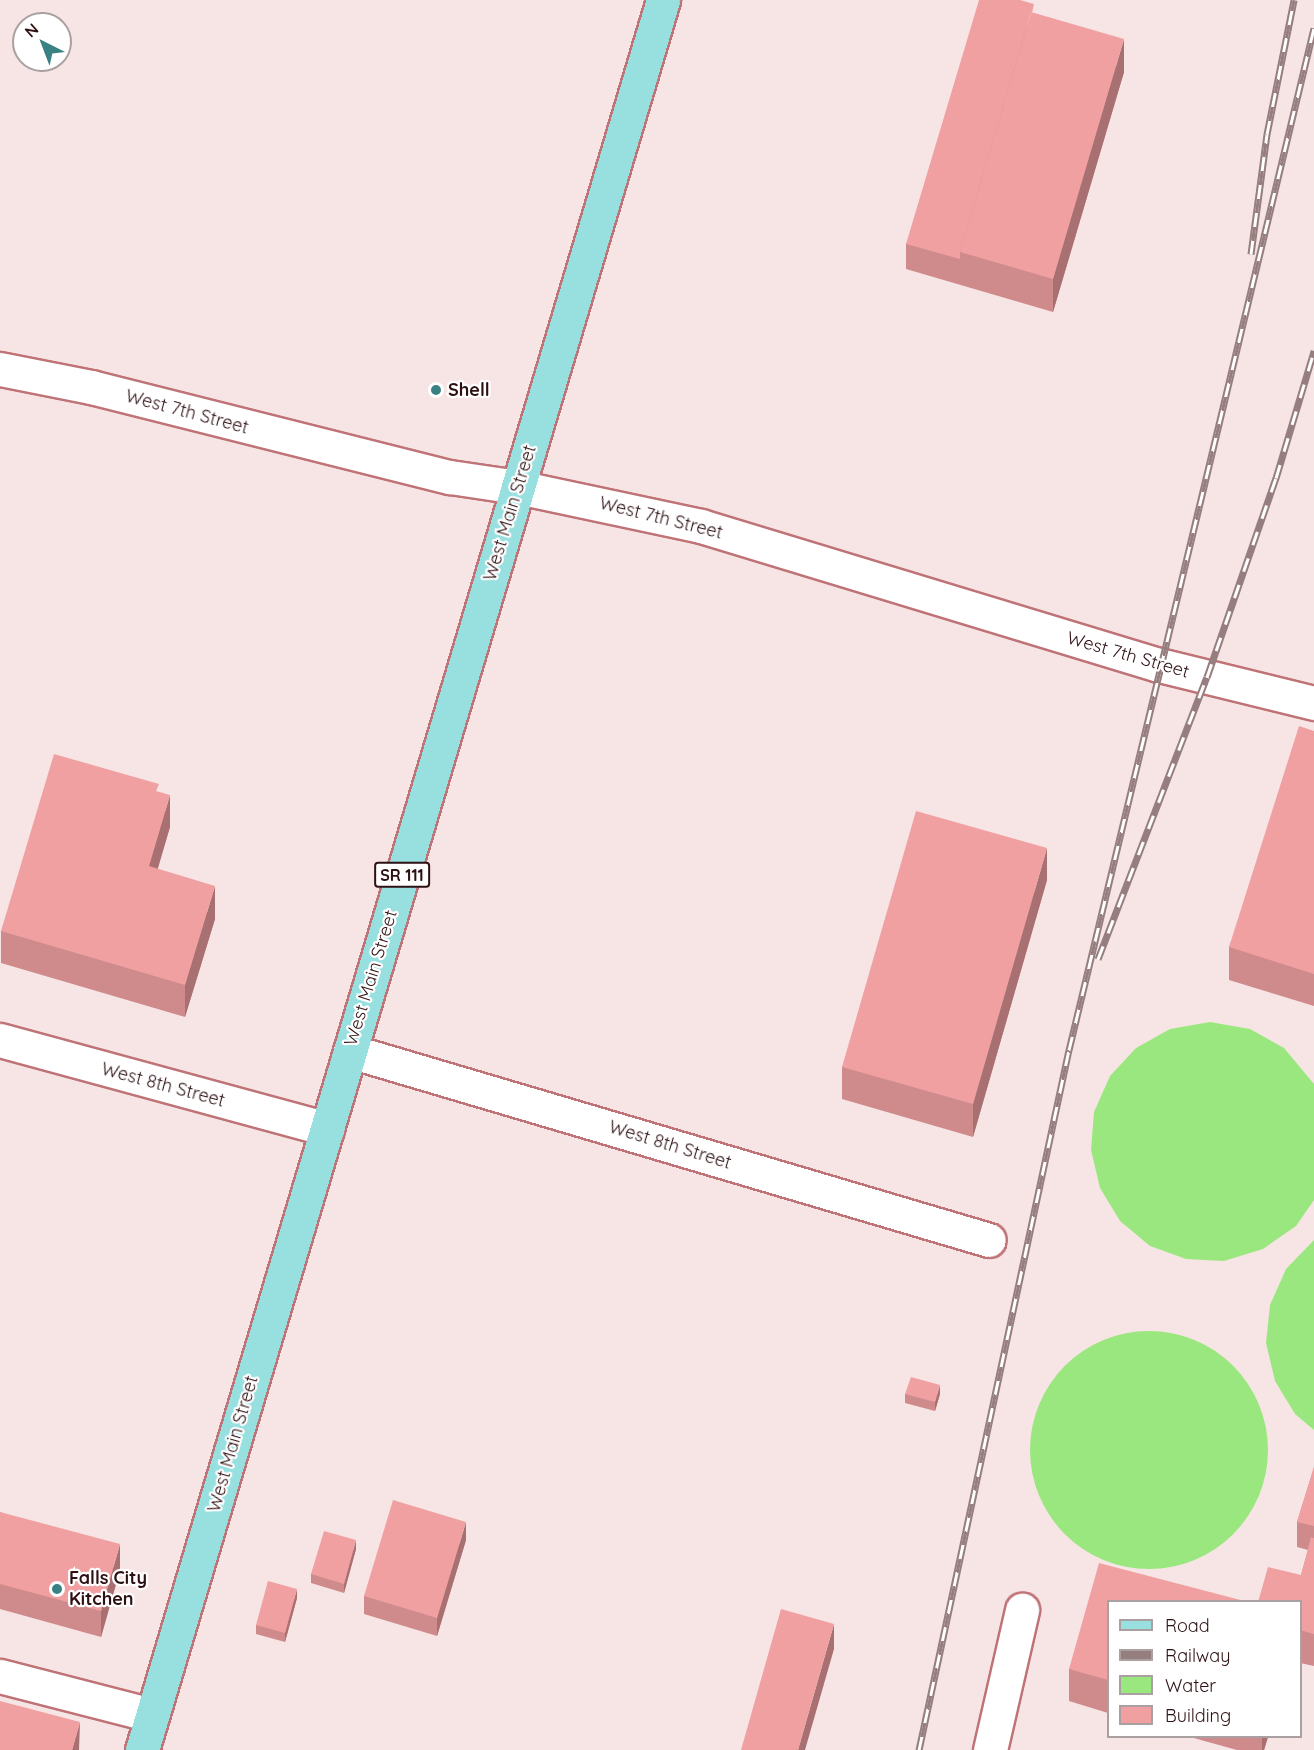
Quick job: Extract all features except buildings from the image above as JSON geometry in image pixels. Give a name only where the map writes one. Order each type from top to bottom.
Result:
[{"type":"main road","name":"West Main Street","points":[[142,1750],[663,0]]},
{"type":"street","name":"West 7th Street","points":[[0,369],[91,387],[439,475],[518,487],[701,526],[1159,665],[1314,703]]},
{"type":"street","name":"West 8th Street","points":[[0,1040],[327,1129]]},
{"type":"street","name":"West 8th Street","points":[[350,1050],[989,1240]]},
{"type":"street","points":[[990,1750],[1022,1610]]},
{"type":"street","points":[[0,1676],[152,1716]]},
{"type":"water","points":[[1210,1022],[1250,1029],[1284,1048],[1314,1084],[1314,1200],[1296,1226],[1263,1249],[1224,1261],[1186,1259],[1150,1246],[1120,1221],[1100,1188],[1091,1150],[1094,1112],[1110,1076],[1136,1048],[1170,1029]]},
{"type":"water","points":[[1314,1240],[1314,1430],[1295,1414],[1275,1381],[1266,1343],[1270,1305],[1286,1269]]},
{"type":"water","points":[[1149,1331],[1172,1333],[1195,1340],[1215,1351],[1233,1366],[1248,1384],[1259,1404],[1266,1427],[1268,1450],[1266,1473],[1259,1496],[1248,1516],[1233,1534],[1215,1549],[1195,1560],[1172,1567],[1149,1569],[1126,1567],[1103,1560],[1083,1549],[1065,1534],[1050,1516],[1039,1496],[1032,1473],[1030,1450],[1032,1427],[1039,1404],[1050,1384],[1065,1366],[1083,1351],[1103,1340],[1126,1333]]},
{"type":"railway","points":[[1251,254],[1267,134],[1294,0]]},
{"type":"railway","points":[[919,1750],[1069,1050],[1314,28]]},
{"type":"railway","points":[[1098,959],[1207,677],[1276,478],[1314,351]]},
{"type":"place","name":"Shell","points":[[436,390]]},
{"type":"place","name":"Falls City Kitchen","points":[[57,1589]]}]
